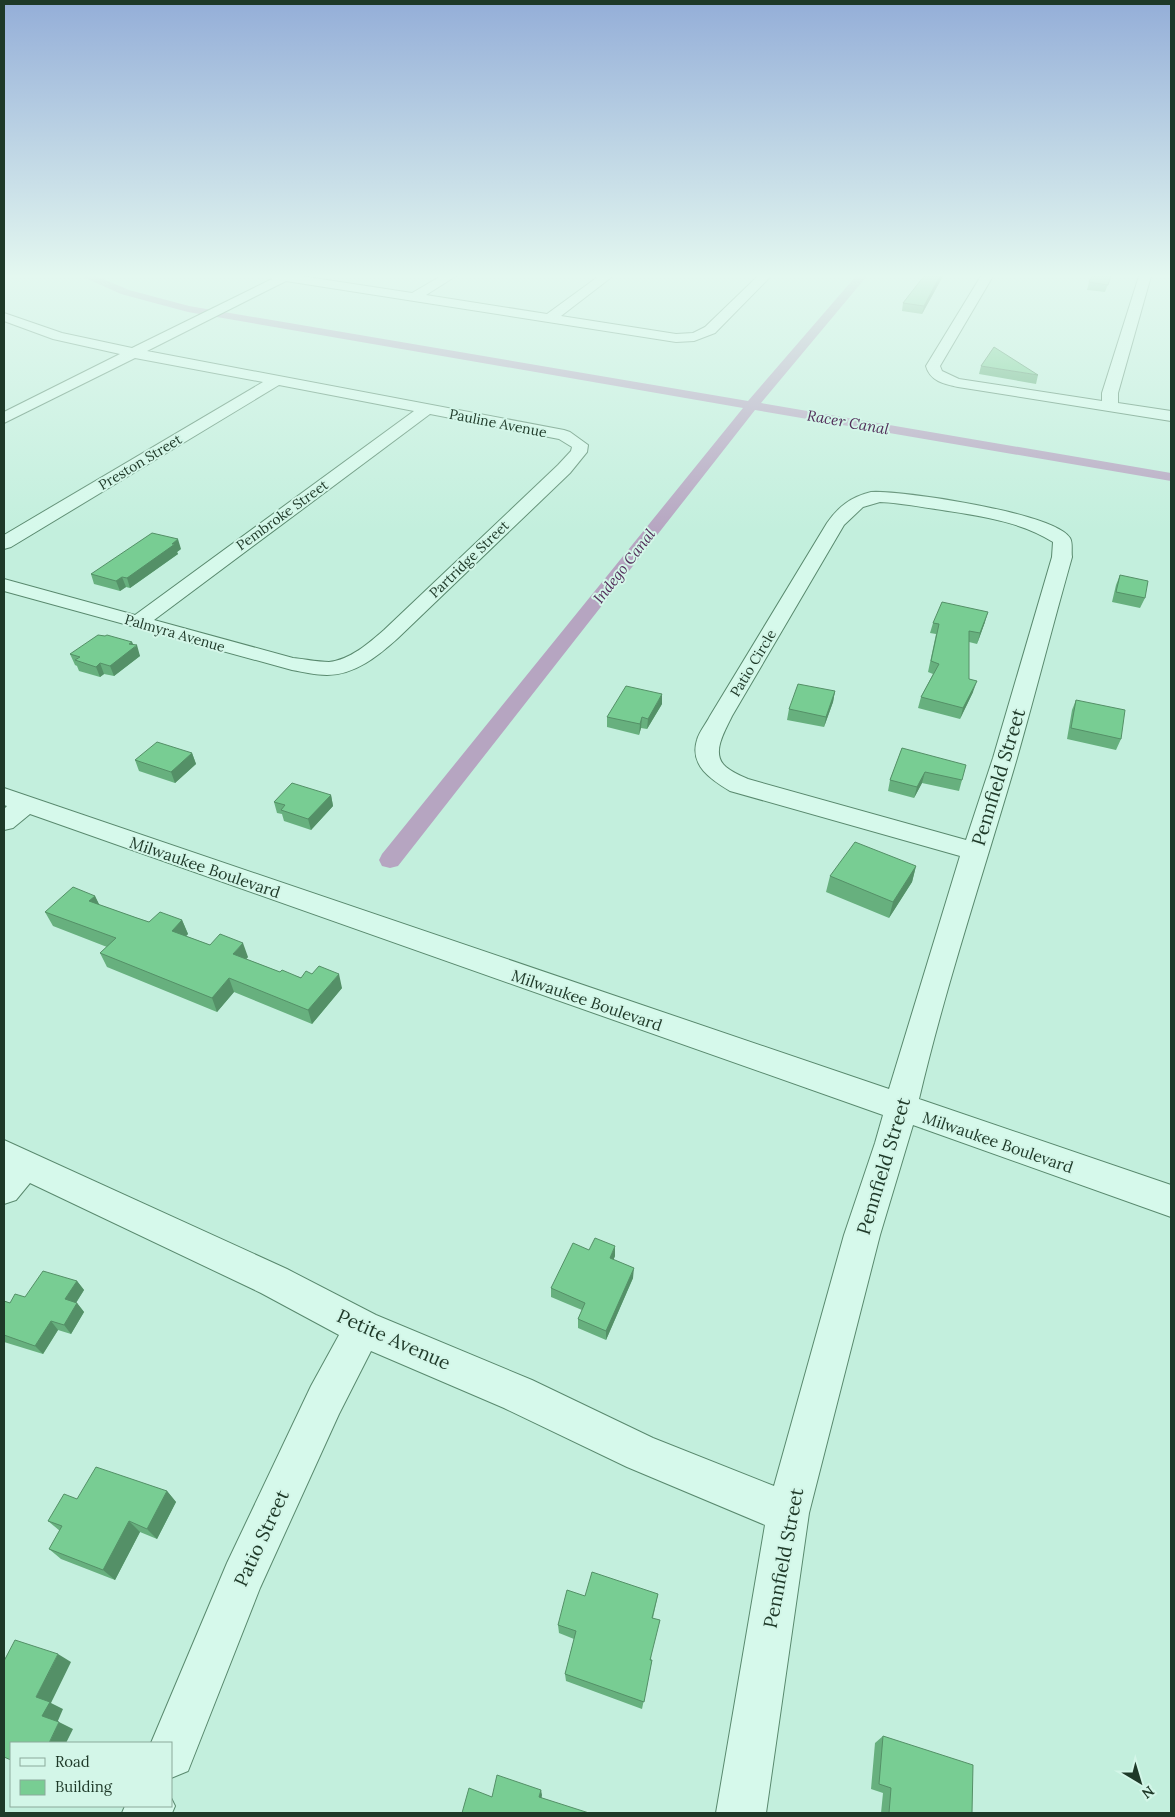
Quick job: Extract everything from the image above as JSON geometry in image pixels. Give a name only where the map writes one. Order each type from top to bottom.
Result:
[{"type":"street","points":[[4,418],[118,361]]},
{"type":"street","name":"Pauline Avenue","points":[[173,361],[564,435],[580,445]]},
{"type":"street","points":[[936,361],[933,366],[935,373],[944,379],[958,383],[1171,416]]},
{"type":"street","points":[[1110,406],[1110,393],[1120,361]]},
{"type":"street","name":"Preston Street","points":[[4,543],[276,381]]},
{"type":"street","name":"Pembroke Street","points":[[138,622],[426,409]]},
{"type":"street","name":"Partridge Street","points":[[349,664],[379,646],[564,469],[579,452],[580,445]]},
{"type":"street","name":"Patio Circle","points":[[975,851],[848,817],[740,785],[718,773],[708,760],[708,741],[720,716],[836,523],[850,506],[861,500],[882,497],[900,498],[1028,523],[1052,532]]},
{"type":"street","name":"Pennfield Street","points":[[741,1813],[788,1513],[862,1235],[901,1109],[913,1059],[975,851],[1005,758],[1062,557],[1062,540],[1052,532]]},
{"type":"street","name":"Palmyra Avenue","points":[[4,585],[292,664],[330,668],[349,664]]},
{"type":"street","points":[[4,822],[15,800]]},
{"type":"street","name":"Milwaukee Boulevard","points":[[15,800],[901,1109],[1171,1201]]},
{"type":"street","name":"Petite Avenue","points":[[11,1170],[274,1281],[363,1328],[518,1394],[642,1453],[788,1513]]},
{"type":"street","name":"Patio Street","points":[[172,1752],[242,1578],[325,1400],[363,1328]]},
{"type":"building","points":[[985,361],[1016,361],[1038,375],[981,366]]},
{"type":"building","points":[[152,533],[178,539],[172,544],[175,544],[127,578],[122,577],[116,581],[91,574]]},
{"type":"building","points":[[1120,575],[1148,581],[1145,598],[1116,592]]},
{"type":"building","points":[[942,602],[988,612],[980,633],[969,631],[969,679],[977,681],[963,708],[921,697],[939,664],[931,661],[939,624],[933,623]]},
{"type":"building","points":[[98,635],[107,635],[132,642],[129,644],[137,645],[110,666],[100,663],[96,667],[75,660],[80,657],[70,654]]},
{"type":"building","points":[[798,684],[835,691],[826,717],[789,709]]},
{"type":"building","points":[[626,686],[662,694],[648,719],[642,717],[640,724],[607,717]]},
{"type":"building","points":[[1076,700],[1125,710],[1121,739],[1071,728]]},
{"type":"building","points":[[157,742],[192,753],[171,772],[135,760]]},
{"type":"building","points":[[902,748],[966,765],[962,780],[925,772],[917,787],[890,780]]},
{"type":"building","points":[[292,783],[331,795],[308,819],[281,810],[285,805],[274,802]]},
{"type":"building","points":[[855,842],[916,866],[893,902],[830,876]]},
{"type":"building","points":[[73,887],[95,896],[89,901],[149,922],[160,912],[182,920],[172,931],[210,945],[220,934],[243,943],[233,954],[280,972],[282,970],[301,978],[306,971],[312,974],[319,966],[339,974],[308,1010],[229,978],[212,998],[100,953],[116,938],[45,912]]},
{"type":"building","points":[[595,1238],[615,1246],[610,1258],[634,1268],[606,1331],[578,1319],[585,1303],[551,1288],[573,1243],[589,1250]]},
{"type":"building","points":[[43,1271],[77,1281],[65,1299],[77,1303],[64,1325],[51,1321],[35,1346],[4,1335],[4,1301],[10,1303],[15,1294],[25,1297]]},
{"type":"building","points":[[96,1467],[167,1491],[147,1529],[129,1521],[103,1570],[49,1549],[62,1526],[48,1521],[64,1494],[77,1499]]},
{"type":"building","points":[[592,1572],[658,1594],[652,1618],[660,1620],[650,1660],[652,1660],[644,1702],[565,1674],[576,1631],[558,1625],[567,1590],[585,1596]]},
{"type":"building","points":[[15,1640],[58,1654],[36,1697],[50,1702],[42,1716],[59,1722],[49,1742],[10,1742],[10,1760],[4,1757],[4,1661]]},
{"type":"building","points":[[883,1736],[973,1765],[972,1813],[889,1813],[891,1788],[879,1784]]},
{"type":"building","points":[[497,1775],[541,1790],[539,1797],[589,1813],[462,1813],[469,1788],[492,1797]]},
{"type":"waterway","name":"Racer Canal","points":[[491,361],[752,405]]},
{"type":"waterway","name":"Indego Canal","points":[[752,405],[790,361]]},
{"type":"waterway","name":"Indego Canal","points":[[390,860],[752,405]]},
{"type":"waterway","name":"Racer Canal","points":[[752,405],[1171,477]]}]
